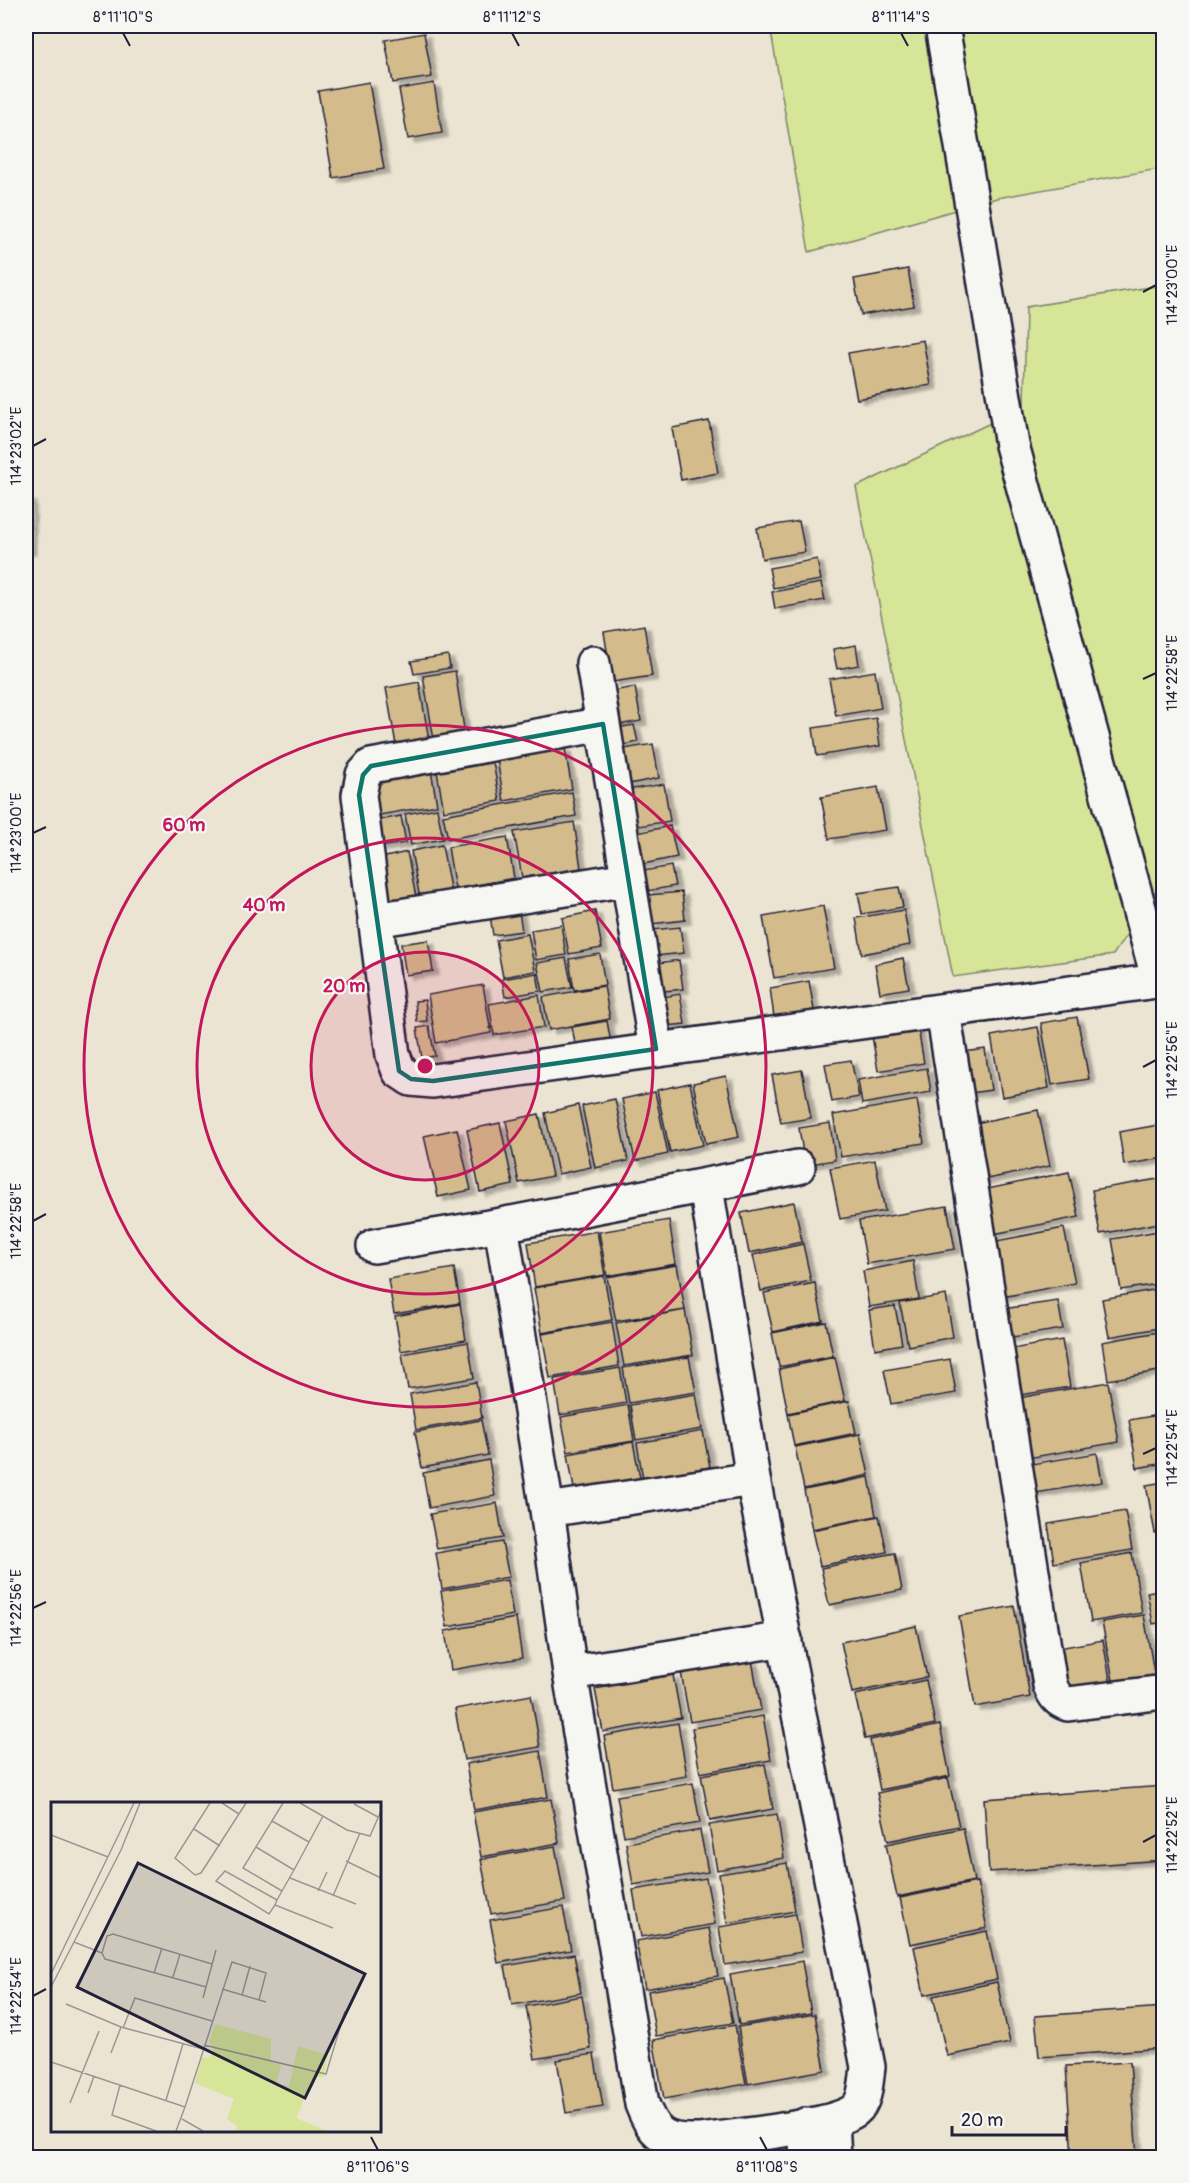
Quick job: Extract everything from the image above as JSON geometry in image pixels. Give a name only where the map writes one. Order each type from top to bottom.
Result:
[{"type":"street","points":[[603,724],[371,766],[363,775],[359,795],[393,1054],[399,1071],[411,1079],[433,1081],[1161,981],[1012,445],[942,26]]},
{"type":"street","points":[[593,663],[656,1049]]},
{"type":"street","points":[[375,920],[628,879]]},
{"type":"street","points":[[943,1011],[1050,1685],[1060,1701],[1068,1704],[1164,1692]]},
{"type":"street","points":[[374,1246],[501,1225],[798,1167]]},
{"type":"street","points":[[501,1225],[547,1509],[570,1673],[642,2104],[648,2121],[661,2134],[676,2142],[698,2141],[818,2123],[856,2110],[866,2091],[868,2067],[753,1479],[706,1186]]},
{"type":"street","points":[[547,1509],[753,1479]]},
{"type":"street","points":[[570,1673],[785,1639]]},
{"type":"street","points":[[807,2157],[818,2123]]},
{"type":"street","points":[[818,2123],[834,2157]]},
{"type":"highlighted area","points":[[603,724],[656,1049],[433,1081],[411,1079],[399,1071],[359,795],[363,775],[371,766]]},
{"type":"green space","points":[[770,26],[1163,26],[1163,187],[1158,169],[997,198],[809,252]]},
{"type":"green space","points":[[1163,285],[1163,885],[1160,885],[1113,955],[953,977],[856,487],[1024,407],[1026,307]]},
{"type":"building","points":[[424,33],[432,77],[393,83],[385,40]]},
{"type":"building","points":[[369,82],[384,169],[333,178],[318,91]]},
{"type":"building","points":[[434,83],[442,133],[408,139],[399,89]]},
{"type":"building","points":[[908,269],[914,306],[861,315],[854,279]]},
{"type":"building","points":[[923,340],[931,385],[857,399],[848,353]]},
{"type":"building","points":[[709,421],[718,473],[681,480],[672,428]]},
{"type":"building","points":[[26,498],[30,498],[30,551],[26,551]]},
{"type":"building","points":[[799,521],[805,552],[762,559],[757,528]]},
{"type":"building","points":[[817,559],[821,580],[773,588],[769,568]]},
{"type":"building","points":[[821,583],[825,600],[775,609],[772,592]]},
{"type":"building","points":[[644,625],[652,676],[612,682],[604,632]]},
{"type":"building","points":[[856,645],[859,665],[837,669],[833,649]]},
{"type":"building","points":[[448,655],[450,668],[414,674],[411,661]]},
{"type":"building","points":[[455,671],[465,735],[434,740],[423,676]]},
{"type":"building","points":[[875,671],[881,708],[836,716],[829,679]]},
{"type":"building","points":[[419,682],[429,740],[396,745],[386,688]]},
{"type":"building","points":[[635,687],[641,721],[612,726],[606,692]]},
{"type":"building","points":[[876,718],[880,746],[817,756],[813,728]]},
{"type":"building","points":[[634,725],[638,742],[615,747],[611,729]]},
{"type":"building","points":[[653,744],[659,778],[624,785],[618,750]]},
{"type":"building","points":[[565,748],[572,789],[504,801],[497,759]]},
{"type":"building","points":[[493,762],[500,801],[444,811],[437,772]]},
{"type":"building","points":[[430,764],[437,805],[374,816],[367,776]]},
{"type":"building","points":[[664,784],[670,821],[632,827],[625,790]]},
{"type":"building","points":[[878,787],[886,830],[829,839],[821,797]]},
{"type":"building","points":[[572,792],[576,816],[448,839],[443,815]]},
{"type":"building","points":[[437,808],[443,839],[411,845],[405,814]]},
{"type":"building","points":[[401,816],[406,843],[380,847],[375,821]]},
{"type":"building","points":[[574,822],[581,868],[522,878],[514,832]]},
{"type":"building","points":[[670,826],[677,857],[638,865],[632,834]]},
{"type":"building","points":[[507,837],[514,878],[455,889],[448,847]]},
{"type":"building","points":[[442,845],[452,899],[421,904],[411,851]]},
{"type":"building","points":[[407,852],[417,902],[391,908],[381,858]]},
{"type":"building","points":[[671,866],[675,886],[647,891],[643,871]]},
{"type":"building","points":[[899,887],[903,907],[862,914],[858,893]]},
{"type":"building","points":[[682,892],[685,920],[651,924],[648,895]]},
{"type":"building","points":[[823,906],[834,968],[774,978],[763,917]]},
{"type":"building","points":[[904,910],[910,945],[862,954],[856,918]]},
{"type":"building","points":[[519,911],[522,931],[493,935],[490,915]]},
{"type":"building","points":[[595,911],[602,948],[569,954],[562,918]]},
{"type":"building","points":[[1159,918],[1164,918],[1164,955],[1162,956]]},
{"type":"building","points":[[561,925],[566,955],[536,960],[531,930]]},
{"type":"building","points":[[680,927],[684,953],[655,956],[652,930]]},
{"type":"building","points":[[528,934],[535,971],[503,977],[496,940]]},
{"type":"building","points":[[428,940],[433,971],[406,975],[401,944]]},
{"type":"building","points":[[600,954],[605,985],[574,990],[569,959]]},
{"type":"building","points":[[566,958],[572,987],[543,992],[537,963]]},
{"type":"building","points":[[903,958],[909,988],[880,993],[875,964]]},
{"type":"building","points":[[679,960],[683,989],[655,992],[651,964]]},
{"type":"building","points":[[537,973],[540,991],[505,997],[502,979]]},
{"type":"building","points":[[809,981],[814,1010],[774,1017],[770,988]]},
{"type":"building","points":[[483,985],[491,1033],[436,1043],[428,995]]},
{"type":"building","points":[[604,986],[610,1019],[549,1030],[543,997]]},
{"type":"building","points":[[680,994],[685,1024],[667,1026],[663,997]]},
{"type":"building","points":[[539,995],[544,1027],[494,1035],[489,1004]]},
{"type":"building","points":[[425,1000],[427,1021],[417,1022],[415,1001]]},
{"type":"building","points":[[1077,1017],[1089,1079],[1052,1085],[1041,1023]]},
{"type":"building","points":[[607,1021],[611,1043],[576,1049],[572,1027]]},
{"type":"building","points":[[429,1026],[435,1056],[422,1058],[417,1028]]},
{"type":"building","points":[[1038,1027],[1049,1088],[1002,1097],[991,1036]]},
{"type":"building","points":[[918,1028],[924,1063],[878,1071],[872,1036]]},
{"type":"building","points":[[985,1049],[991,1090],[964,1094],[957,1053]]},
{"type":"building","points":[[851,1060],[859,1097],[832,1102],[825,1064]]},
{"type":"building","points":[[927,1068],[931,1092],[862,1104],[858,1080]]},
{"type":"building","points":[[802,1070],[811,1118],[781,1123],[772,1075]]},
{"type":"building","points":[[726,1076],[739,1137],[706,1144],[693,1083]]},
{"type":"building","points":[[690,1083],[703,1145],[670,1152],[657,1090]]},
{"type":"building","points":[[655,1092],[668,1154],[635,1161],[622,1099]]},
{"type":"building","points":[[615,1099],[628,1161],[595,1168],[582,1106]]},
{"type":"building","points":[[917,1100],[924,1143],[841,1157],[833,1115]]},
{"type":"building","points":[[578,1105],[591,1167],[558,1174],[545,1113]]},
{"type":"building","points":[[1038,1110],[1050,1166],[982,1180],[971,1124]]},
{"type":"building","points":[[539,1114],[552,1176],[519,1183],[506,1121]]},
{"type":"building","points":[[500,1123],[513,1185],[480,1192],[467,1130]]},
{"type":"building","points":[[830,1123],[835,1160],[805,1165],[799,1128]]},
{"type":"building","points":[[1164,1124],[1164,1158],[1124,1165],[1119,1132]]},
{"type":"building","points":[[457,1129],[471,1190],[438,1197],[424,1136]]},
{"type":"building","points":[[875,1160],[885,1211],[840,1219],[830,1168]]},
{"type":"building","points":[[1069,1172],[1079,1217],[983,1236],[973,1192]]},
{"type":"building","points":[[1164,1178],[1164,1222],[1100,1234],[1092,1190]]},
{"type":"building","points":[[794,1202],[802,1242],[749,1253],[741,1213]]},
{"type":"building","points":[[947,1206],[955,1249],[867,1264],[859,1221]]},
{"type":"building","points":[[669,1220],[676,1264],[607,1276],[599,1232]]},
{"type":"building","points":[[1064,1228],[1075,1283],[997,1298],[986,1243]]},
{"type":"building","points":[[1164,1230],[1164,1283],[1121,1290],[1112,1239]]},
{"type":"building","points":[[597,1231],[605,1275],[535,1287],[528,1243]]},
{"type":"building","points":[[803,1244],[811,1281],[761,1291],[753,1255]]},
{"type":"building","points":[[913,1261],[919,1299],[869,1307],[863,1271]]},
{"type":"building","points":[[677,1265],[685,1310],[616,1321],[607,1277]]},
{"type":"building","points":[[454,1268],[460,1303],[394,1314],[388,1279]]},
{"type":"building","points":[[604,1276],[612,1320],[542,1333],[534,1288]]},
{"type":"building","points":[[815,1283],[823,1321],[773,1332],[764,1293]]},
{"type":"building","points":[[1164,1288],[1164,1327],[1109,1337],[1102,1299]]},
{"type":"building","points":[[946,1295],[953,1337],[908,1346],[900,1303]]},
{"type":"building","points":[[1058,1301],[1063,1329],[1000,1339],[996,1310]]},
{"type":"building","points":[[460,1304],[466,1340],[401,1351],[395,1316]]},
{"type":"building","points":[[895,1306],[902,1344],[875,1349],[869,1310]]},
{"type":"building","points":[[685,1310],[693,1355],[624,1366],[616,1323]]},
{"type":"building","points":[[612,1322],[619,1366],[550,1378],[542,1334]]},
{"type":"building","points":[[826,1322],[833,1356],[779,1367],[772,1333]]},
{"type":"building","points":[[1164,1331],[1164,1370],[1108,1380],[1102,1342]]},
{"type":"building","points":[[1062,1340],[1070,1387],[1014,1396],[1006,1350]]},
{"type":"building","points":[[468,1342],[474,1378],[408,1389],[402,1354]]},
{"type":"building","points":[[689,1357],[696,1392],[629,1403],[623,1368]]},
{"type":"building","points":[[835,1357],[845,1401],[788,1413],[779,1369]]},
{"type":"building","points":[[950,1359],[956,1393],[891,1404],[884,1370]]},
{"type":"building","points":[[620,1368],[626,1403],[560,1415],[554,1379]]},
{"type":"building","points":[[476,1382],[482,1418],[416,1430],[410,1394]]},
{"type":"building","points":[[1108,1382],[1119,1442],[1028,1458],[1018,1398]]},
{"type":"building","points":[[696,1394],[702,1429],[636,1440],[630,1405]]},
{"type":"building","points":[[849,1401],[856,1433],[794,1446],[788,1414]]},
{"type":"building","points":[[628,1405],[634,1441],[568,1452],[561,1417]]},
{"type":"building","points":[[1164,1414],[1164,1463],[1137,1468],[1129,1420]]},
{"type":"building","points":[[481,1420],[488,1455],[422,1468],[415,1432]]},
{"type":"building","points":[[703,1431],[710,1467],[643,1479],[637,1443]]},
{"type":"building","points":[[860,1434],[869,1475],[804,1489],[795,1447]]},
{"type":"building","points":[[633,1442],[640,1478],[574,1489],[568,1454]]},
{"type":"building","points":[[1097,1453],[1102,1482],[1030,1494],[1025,1465]]},
{"type":"building","points":[[489,1460],[495,1496],[429,1508],[423,1473]]},
{"type":"building","points":[[869,1477],[876,1516],[812,1529],[804,1490]]},
{"type":"building","points":[[1164,1482],[1164,1532],[1155,1533],[1146,1485]]},
{"type":"building","points":[[497,1503],[503,1538],[437,1549],[430,1514]]},
{"type":"building","points":[[1125,1511],[1132,1550],[1054,1563],[1048,1524]]},
{"type":"building","points":[[879,1516],[887,1552],[820,1566],[812,1530]]},
{"type":"building","points":[[502,1542],[509,1577],[442,1589],[436,1553]]},
{"type":"building","points":[[895,1553],[902,1590],[829,1605],[821,1568]]},
{"type":"building","points":[[1132,1553],[1142,1613],[1091,1622],[1081,1563]]},
{"type":"building","points":[[507,1580],[513,1615],[447,1627],[441,1591]]},
{"type":"building","points":[[1164,1589],[1164,1622],[1153,1624],[1147,1592]]},
{"type":"building","points":[[1014,1606],[1030,1697],[975,1707],[959,1616]]},
{"type":"building","points":[[1144,1615],[1156,1684],[1115,1691],[1102,1622]]},
{"type":"building","points":[[516,1618],[522,1658],[451,1670],[445,1631]]},
{"type":"building","points":[[916,1626],[927,1677],[852,1693],[841,1642]]},
{"type":"building","points":[[1103,1640],[1111,1685],[1055,1695],[1047,1650]]},
{"type":"building","points":[[752,1660],[761,1710],[690,1722],[681,1672]]},
{"type":"building","points":[[673,1675],[681,1718],[603,1732],[595,1689]]},
{"type":"building","points":[[926,1680],[935,1724],[865,1739],[855,1695]]},
{"type":"building","points":[[531,1695],[540,1747],[464,1760],[455,1709]]},
{"type":"building","points":[[763,1716],[771,1760],[700,1773],[692,1728]]},
{"type":"building","points":[[678,1723],[687,1776],[613,1788],[604,1736]]},
{"type":"building","points":[[940,1725],[950,1776],[880,1790],[870,1740]]},
{"type":"building","points":[[540,1751],[548,1797],[474,1810],[466,1764]]},
{"type":"building","points":[[765,1764],[773,1809],[710,1821],[701,1775]]},
{"type":"building","points":[[948,1778],[959,1826],[888,1841],[877,1793]]},
{"type":"building","points":[[693,1783],[700,1823],[624,1836],[617,1796]]},
{"type":"building","points":[[1164,1786],[1164,1860],[989,1872],[984,1799]]},
{"type":"building","points":[[551,1799],[559,1843],[481,1857],[473,1812]]},
{"type":"building","points":[[777,1814],[784,1858],[717,1870],[709,1825]]},
{"type":"building","points":[[963,1828],[974,1881],[897,1897],[886,1844]]},
{"type":"building","points":[[700,1830],[708,1872],[633,1885],[626,1843]]},
{"type":"building","points":[[555,1846],[565,1901],[491,1914],[481,1859]]},
{"type":"building","points":[[787,1863],[795,1911],[727,1923],[719,1874]]},
{"type":"building","points":[[706,1878],[715,1924],[641,1937],[633,1890]]},
{"type":"building","points":[[977,1882],[987,1928],[910,1944],[900,1898]]},
{"type":"building","points":[[563,1907],[571,1950],[498,1963],[490,1920]]},
{"type":"building","points":[[796,1914],[802,1952],[725,1965],[719,1927]]},
{"type":"building","points":[[709,1928],[718,1976],[645,1989],[636,1941]]},
{"type":"building","points":[[987,1931],[997,1979],[924,1995],[914,1947]]},
{"type":"building","points":[[574,1954],[581,1993],[512,2005],[505,1966]]},
{"type":"building","points":[[802,1961],[811,2013],[739,2025],[730,1974]]},
{"type":"building","points":[[724,1978],[733,2023],[656,2036],[648,1991]]},
{"type":"building","points":[[997,1982],[1010,2043],[947,2056],[933,1996]]},
{"type":"building","points":[[582,1996],[591,2049],[535,2059],[526,2006]]},
{"type":"building","points":[[1164,2007],[1164,2048],[1039,2057],[1035,2016]]},
{"type":"building","points":[[815,2014],[825,2070],[748,2084],[738,2027]]},
{"type":"building","points":[[735,2025],[746,2084],[664,2099],[653,2040]]},
{"type":"building","points":[[594,2054],[603,2107],[566,2113],[557,2060]]},
{"type":"building","points":[[1130,2062],[1137,2158],[1072,2158],[1066,2066]]}]
